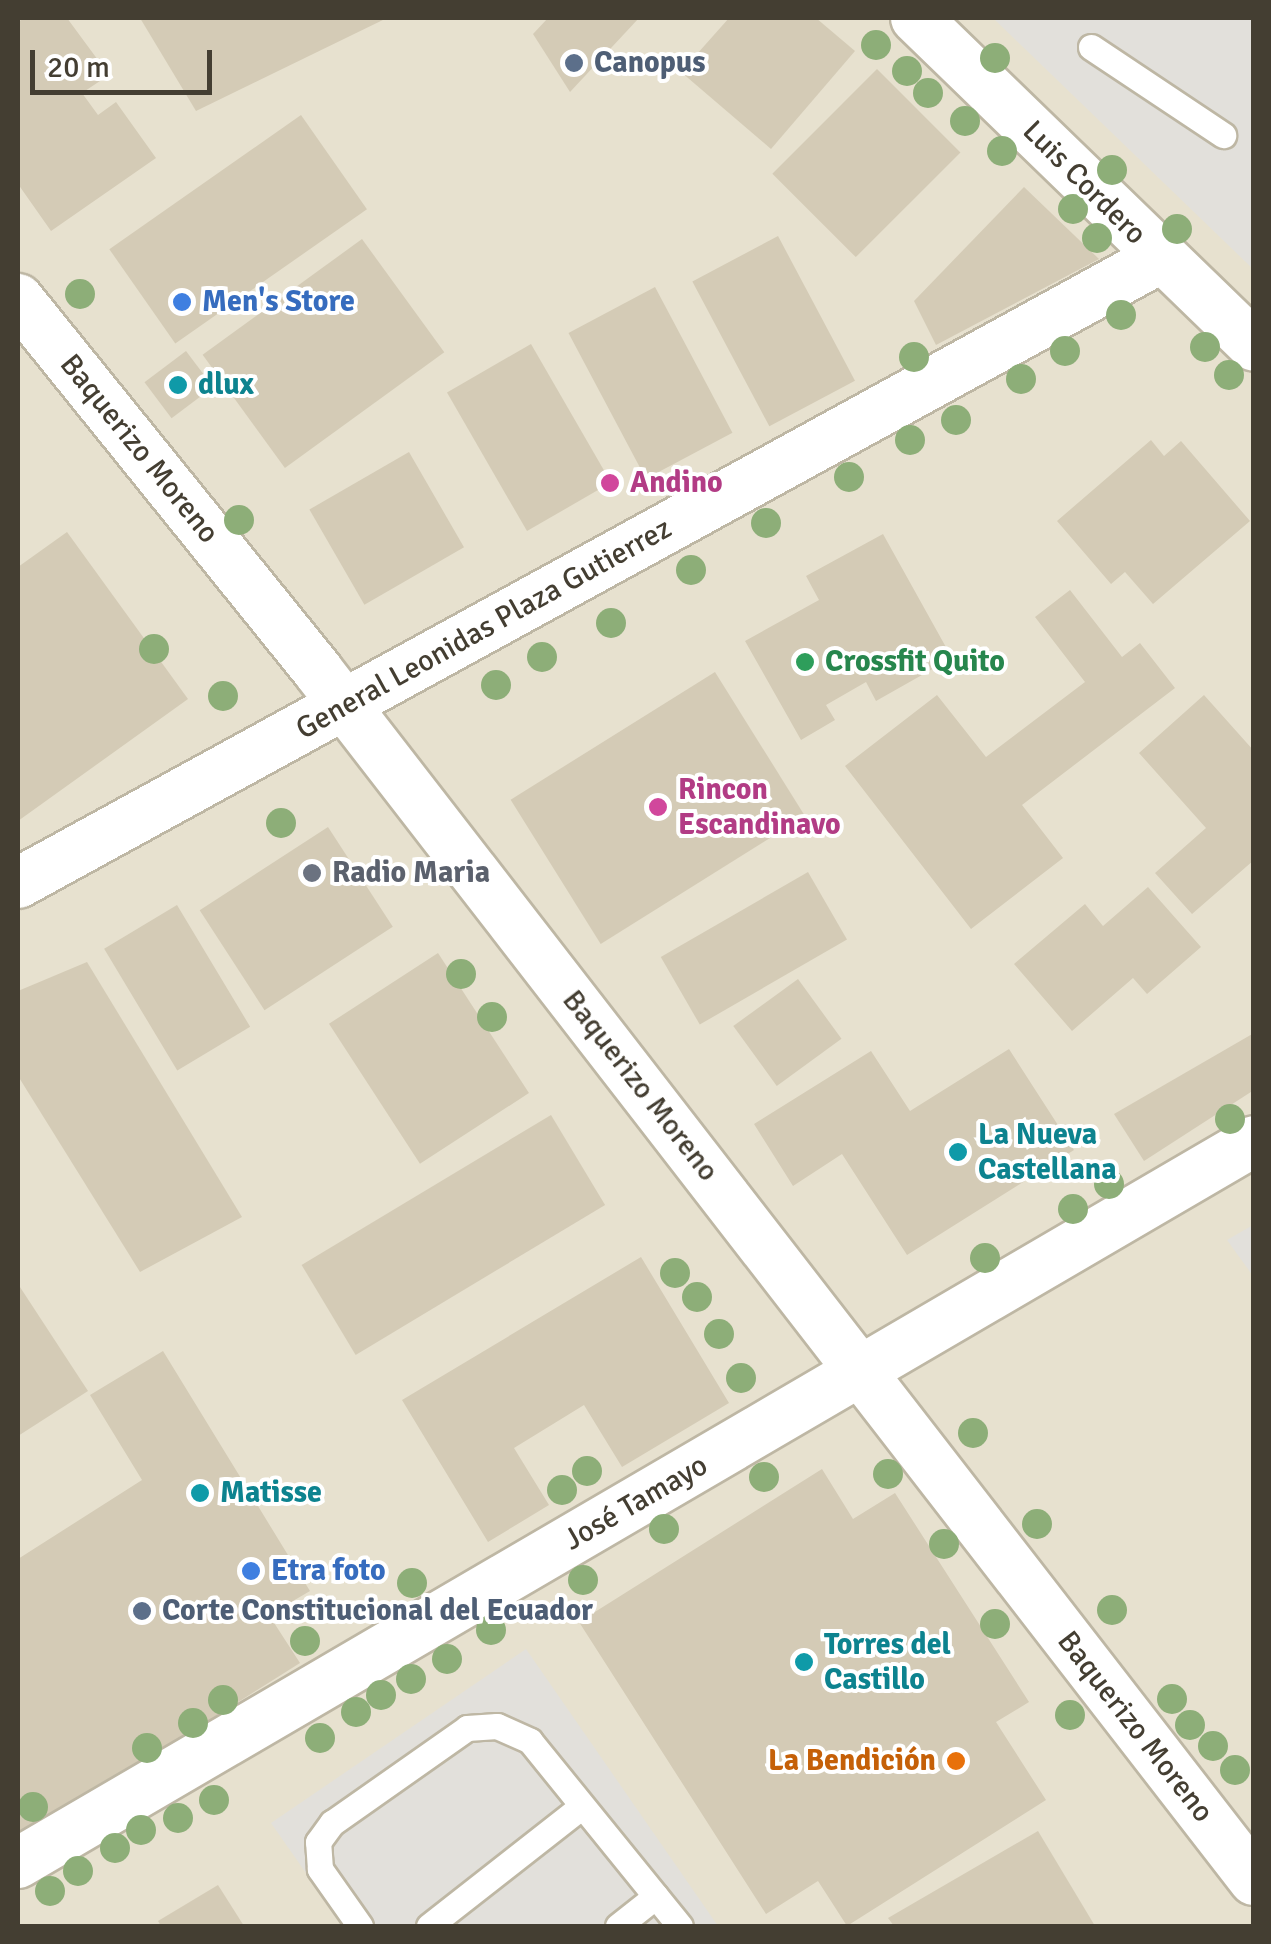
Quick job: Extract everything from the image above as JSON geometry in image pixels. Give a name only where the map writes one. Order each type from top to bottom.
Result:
[{"type":"street","name":"Luis Cordero","points":[[916,18],[1254,346]]},
{"type":"street","name":"General Leonidas Plaza Gutierrez","points":[[18,883],[1160,258]]},
{"type":"street","name":"Baquerizo Moreno","points":[[18,299],[345,706],[1254,1880]]},
{"type":"street","name":"José Tamayo","points":[[18,1864],[1254,1142]]},
{"type":"lane","points":[[1091,47],[1223,135]]},
{"type":"lane","points":[[360,1926],[320,1869],[318,1842],[332,1823],[467,1728],[497,1726],[530,1741],[680,1926]]},
{"type":"lane","points":[[429,1926],[582,1806]]},
{"type":"lane","points":[[618,1926],[656,1896]]},
{"type":"shaded area","points":[[18,18],[1253,18],[1253,1926],[18,1926]]},
{"type":"shaded area","points":[[993,18],[1253,18],[1253,269]]},
{"type":"shaded area","points":[[1253,1225],[1253,1276],[1227,1240]]},
{"type":"shaded area","points":[[526,1649],[718,1926],[343,1926],[271,1823]]},
{"type":"building","points":[[24,18],[67,18],[109,75],[82,93],[98,115],[116,102],[156,158],[51,231],[18,184],[18,22]]},
{"type":"building","points":[[140,18],[387,18],[196,111]]},
{"type":"building","name":"Canopus","points":[[548,18],[639,18],[570,92],[533,34]]},
{"type":"building","points":[[729,18],[816,18],[855,51],[771,149],[681,72]]},
{"type":"building","points":[[877,69],[960,152],[856,257],[772,174]]},
{"type":"building","points":[[301,115],[367,209],[175,343],[109,249]]},
{"type":"building","points":[[1024,187],[1099,259],[936,345],[914,301]]},
{"type":"building","points":[[778,236],[855,381],[769,426],[692,282]]},
{"type":"building","points":[[362,239],[444,352],[285,468],[203,355]]},
{"type":"building","points":[[655,287],[732,433],[646,479],[568,333]]},
{"type":"building","points":[[531,344],[611,483],[527,531],[447,393]]},
{"type":"building","name":"dlux","points":[[186,351],[213,387],[172,418],[144,382]]},
{"type":"building","points":[[1151,440],[1164,456],[1181,441],[1250,521],[1153,604],[1125,572],[1111,584],[1057,521]]},
{"type":"building","points":[[409,452],[464,547],[364,605],[309,510]]},
{"type":"building","points":[[67,532],[188,699],[18,821],[18,567]]},
{"type":"building","points":[[883,534],[952,658],[876,701],[866,682],[826,705],[835,720],[801,740],[745,641],[819,600],[806,576]]},
{"type":"building","points":[[1070,590],[1122,657],[1140,643],[1175,688],[1022,805],[1063,858],[971,929],[845,766],[937,695],[986,757],[1085,682],[1035,617]]},
{"type":"building","name":"Rincon Escandinavo","points":[[715,672],[805,816],[601,944],[511,800]]},
{"type":"building","points":[[1204,695],[1254,751],[1254,860],[1192,914],[1155,873],[1206,828],[1139,753]]},
{"type":"building","points":[[328,827],[393,927],[264,1010],[200,910]]},
{"type":"building","points":[[808,872],[847,940],[700,1025],[661,957]]},
{"type":"building","points":[[1148,887],[1201,947],[1147,994],[1133,978],[1072,1031],[1014,964],[1085,904],[1103,926]]},
{"type":"building","points":[[177,905],[250,1027],[177,1070],[104,949]]},
{"type":"building","points":[[438,953],[529,1093],[420,1164],[329,1024]]},
{"type":"building","points":[[87,962],[242,1217],[140,1272],[18,1076],[18,991]]},
{"type":"building","points":[[798,979],[841,1039],[777,1086],[733,1026]]},
{"type":"building","points":[[1254,1033],[1254,1090],[1144,1161],[1114,1114]]},
{"type":"building","name":"La Nueva Castellana","points":[[1009,1049],[1074,1150],[907,1255],[842,1154],[793,1186],[754,1124],[871,1051],[910,1111]]},
{"type":"building","points":[[551,1115],[605,1205],[356,1355],[302,1265]]},
{"type":"building","points":[[641,1257],[729,1403],[622,1467],[584,1405],[514,1448],[549,1505],[488,1542],[402,1400]]},
{"type":"building","points":[[18,1284],[88,1391],[18,1436]]},
{"type":"building","name":"Corte Constitucional del Ecuador","points":[[163,1351],[310,1591],[269,1615],[300,1663],[18,1841],[18,1559],[142,1480],[90,1395]]},
{"type":"building","name":"Torres del Castillo","points":[[822,1469],[853,1519],[895,1493],[1029,1702],[996,1722],[1046,1800],[847,1926],[818,1881],[766,1914],[579,1622]]},
{"type":"building","points":[[1038,1831],[1095,1926],[894,1926],[888,1918]]},
{"type":"building","points":[[218,1885],[244,1926],[161,1926],[158,1921]]},
{"type":"place","name":"Canopus","points":[[574,63]]},
{"type":"place","name":"Men's Store","points":[[182,302]]},
{"type":"place","name":"dlux","points":[[178,385]]},
{"type":"place","name":"Andino","points":[[610,483]]},
{"type":"place","name":"Crossfit Quito","points":[[805,662]]},
{"type":"place","name":"Rincon Escandinavo","points":[[658,807]]},
{"type":"place","name":"Radio Maria","points":[[312,873]]},
{"type":"place","name":"La Nueva Castellana","points":[[958,1152]]},
{"type":"place","name":"Matisse","points":[[200,1493]]},
{"type":"place","name":"Etra foto","points":[[251,1571]]},
{"type":"place","name":"Corte Constitucional del Ecuador","points":[[142,1611]]},
{"type":"place","name":"Torres del Castillo","points":[[804,1662]]},
{"type":"place","name":"La Bendición","points":[[956,1761]]}]
